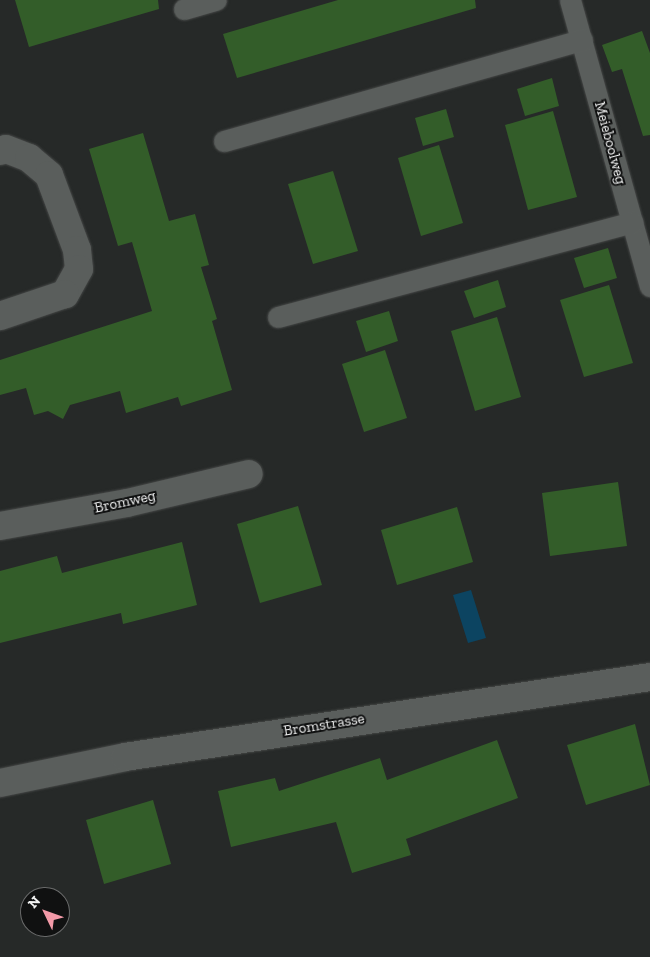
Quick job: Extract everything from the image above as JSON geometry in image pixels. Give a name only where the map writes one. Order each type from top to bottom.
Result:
[{"type":"street","points":[[0,316],[65,294],[79,269],[77,250],[49,175],[29,158],[3,150]]},
{"type":"street","name":"Bromweg","points":[[0,526],[127,503],[249,474]]},
{"type":"street","name":"Bromstrasse","points":[[0,783],[134,755],[650,677]]},
{"type":"lane","points":[[184,9],[216,0]]},
{"type":"lane","name":"Meieboolweg","points":[[570,0],[650,286]]},
{"type":"lane","points":[[224,141],[582,40]]},
{"type":"lane","points":[[278,317],[632,222]]},
{"type":"water","points":[[471,590],[486,638],[468,643],[453,595]]},
{"type":"building","points":[[15,0],[158,0],[159,9],[29,47]]},
{"type":"building","points":[[338,0],[475,0],[476,8],[237,78],[223,34]]},
{"type":"building","points":[[642,31],[650,53],[650,135],[643,136],[622,69],[612,72],[602,45]]},
{"type":"building","points":[[552,78],[559,106],[525,116],[517,89]]},
{"type":"building","points":[[446,109],[454,137],[423,146],[415,118]]},
{"type":"building","points":[[553,111],[577,197],[528,210],[505,125]]},
{"type":"building","points":[[143,133],[169,221],[195,214],[209,265],[201,267],[217,319],[212,321],[232,390],[181,406],[178,397],[126,413],[120,391],[70,405],[63,419],[48,411],[34,415],[26,388],[0,395],[0,360],[152,311],[132,242],[118,246],[89,149]]},
{"type":"building","points":[[439,145],[463,223],[421,236],[398,158]]},
{"type":"building","points":[[333,171],[358,251],[313,264],[288,184]]},
{"type":"building","points":[[608,248],[617,278],[584,288],[574,258]]},
{"type":"building","points":[[498,280],[506,307],[474,318],[464,291]]},
{"type":"building","points":[[609,285],[633,363],[584,377],[560,300]]},
{"type":"building","points":[[389,311],[398,341],[366,352],[356,321]]},
{"type":"building","points":[[497,317],[521,397],[475,411],[451,331]]},
{"type":"building","points":[[385,350],[407,418],[364,432],[342,364]]},
{"type":"building","points":[[618,482],[627,546],[550,556],[542,493]]},
{"type":"building","points":[[298,506],[322,585],[260,603],[237,524]]},
{"type":"building","points":[[457,507],[473,562],[397,585],[381,530]]},
{"type":"building","points":[[182,542],[197,605],[123,624],[121,613],[0,643],[0,571],[57,556],[62,573]]},
{"type":"building","points":[[635,724],[650,785],[586,805],[567,745]]},
{"type":"building","points":[[497,740],[518,798],[406,839],[411,855],[352,873],[336,822],[231,847],[218,791],[275,778],[279,791],[380,758],[387,780]]},
{"type":"building","points":[[153,800],[171,864],[104,884],[86,820]]}]
